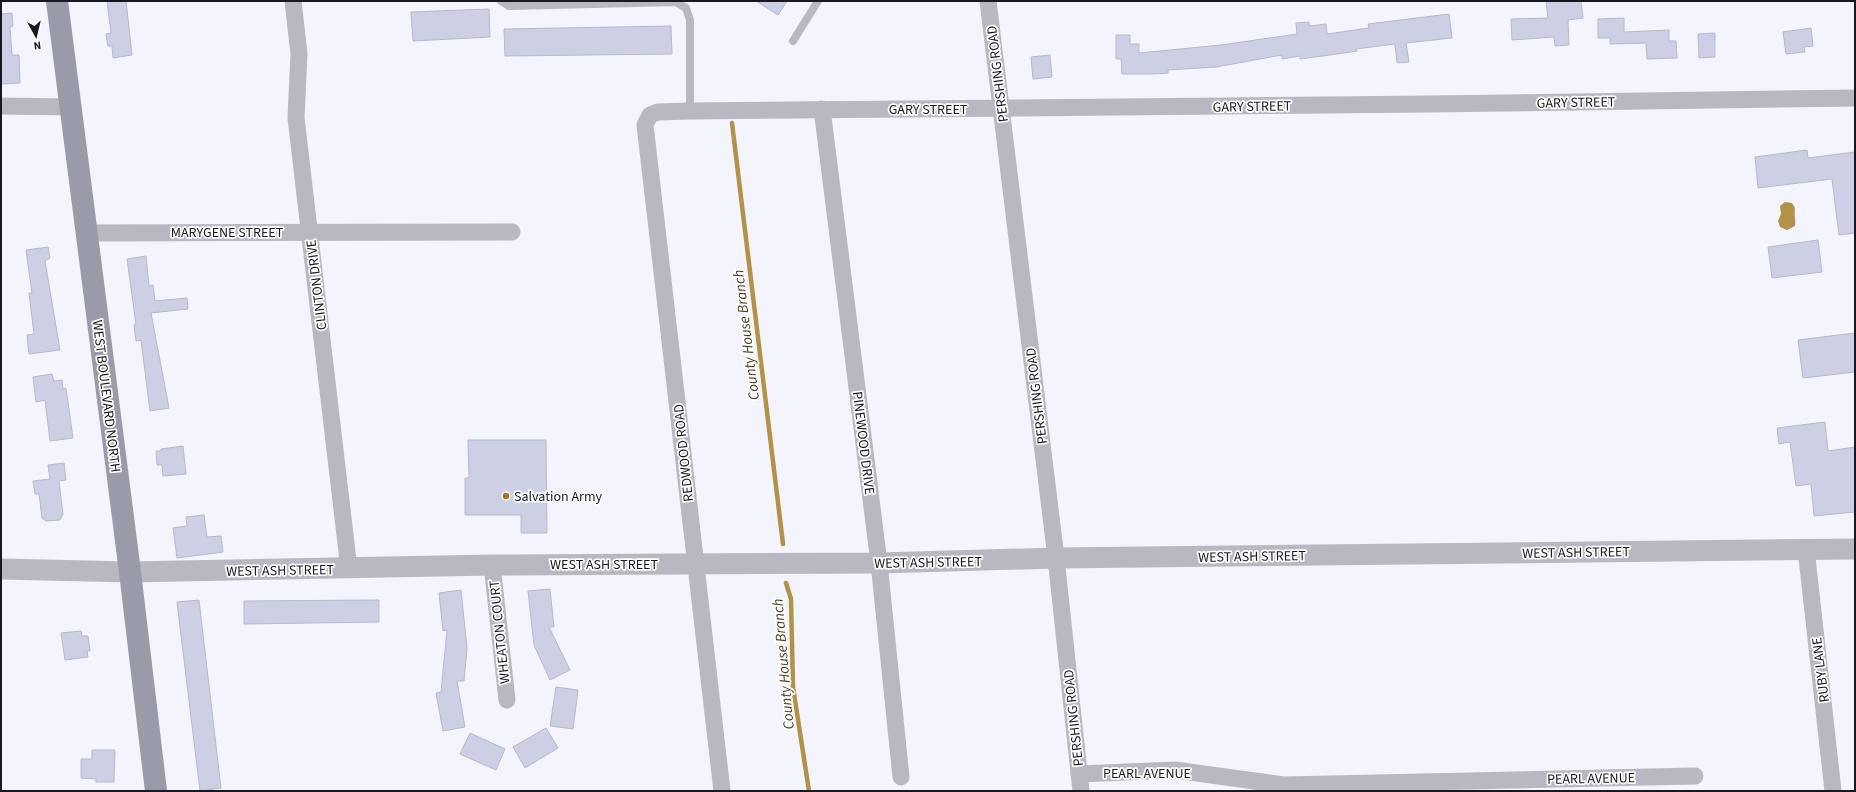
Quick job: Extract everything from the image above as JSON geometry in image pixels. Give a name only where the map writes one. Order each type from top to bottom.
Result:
[{"type":"main road","name":"WEST BOULEVARD NORTH","points":[[57,1],[130,572],[156,791]]},
{"type":"street","name":"CLINTON DRIVE","points":[[293,1],[299,54],[296,118],[349,569]]},
{"type":"street","name":"PERSHING ROAD","points":[[988,1],[1056,558],[1081,791]]},
{"type":"street","name":"GARY STREET","points":[[650,115],[658,112],[690,111],[1855,98]]},
{"type":"street","points":[[1,106],[71,107]]},
{"type":"street","name":"PINEWOOD DRIVE","points":[[822,110],[879,563],[901,776]]},
{"type":"street","name":"REDWOOD ROAD","points":[[650,115],[646,125],[722,791]]},
{"type":"street","name":"MARYGENE STREET","points":[[86,233],[512,232]]},
{"type":"street","name":"RUBY LANE","points":[[1806,549],[1833,791]]},
{"type":"street","name":"WEST ASH STREET","points":[[1,569],[130,572],[349,569],[492,565],[879,563],[1056,558],[1855,549]]},
{"type":"street","name":"WHEATON COURT","points":[[492,565],[507,700]]},
{"type":"street","name":"PEARL AVENUE","points":[[1080,774],[1175,770],[1284,785],[1695,776]]},
{"type":"lane","points":[[501,1],[509,6],[676,2],[686,8],[690,20],[690,111]]},
{"type":"lane","points":[[793,41],[818,1]]},
{"type":"shaded area","points":[[1785,202],[1792,203],[1795,208],[1795,226],[1787,230],[1780,227],[1778,221],[1781,214],[1780,206]]},
{"type":"building","points":[[107,1],[126,1],[132,55],[113,58],[112,46],[108,46],[106,34],[111,33]]},
{"type":"building","points":[[756,1],[787,1],[778,15]]},
{"type":"building","points":[[1546,1],[1581,1],[1583,18],[1568,20],[1569,45],[1555,46],[1554,37],[1512,40],[1511,19],[1548,18]]},
{"type":"building","points":[[489,9],[490,37],[413,41],[411,12]]},
{"type":"building","points":[[12,13],[13,26],[10,27],[12,55],[19,55],[20,83],[1,84],[1,14]]},
{"type":"building","points":[[1449,14],[1452,38],[1406,43],[1409,62],[1397,63],[1395,44],[1300,59],[1300,56],[1282,59],[1282,55],[1216,67],[1168,70],[1168,73],[1153,74],[1122,74],[1121,59],[1116,59],[1116,35],[1130,35],[1130,44],[1139,44],[1139,53],[1221,45],[1297,34],[1296,23],[1309,22],[1309,26],[1326,24],[1327,34],[1369,28],[1368,24]]},
{"type":"building","points":[[1624,18],[1624,32],[1669,30],[1669,41],[1676,41],[1677,58],[1647,59],[1646,43],[1610,44],[1610,38],[1598,38],[1598,19]]},
{"type":"building","points":[[671,26],[672,54],[505,56],[504,29]]},
{"type":"building","points":[[1811,28],[1813,46],[1804,47],[1805,52],[1786,54],[1783,32]]},
{"type":"building","points":[[1715,33],[1715,57],[1699,58],[1698,34]]},
{"type":"building","points":[[1050,55],[1052,77],[1033,79],[1031,57]]},
{"type":"building","points":[[1807,150],[1808,158],[1855,152],[1855,233],[1839,235],[1832,179],[1758,188],[1755,157]]},
{"type":"building","points":[[1818,240],[1822,272],[1772,278],[1768,247]]},
{"type":"building","points":[[48,247],[50,258],[45,261],[60,350],[29,354],[27,335],[34,334],[29,293],[32,293],[26,250]]},
{"type":"building","points":[[146,256],[149,286],[153,285],[155,301],[187,298],[188,309],[151,313],[169,408],[150,411],[141,340],[136,341],[134,325],[136,324],[127,259]]},
{"type":"building","points":[[1855,333],[1855,372],[1803,378],[1798,340]]},
{"type":"building","points":[[52,374],[54,381],[62,380],[63,389],[66,388],[73,438],[50,441],[45,400],[36,402],[33,377]]},
{"type":"building","points":[[1825,422],[1828,451],[1855,447],[1855,512],[1814,516],[1811,484],[1796,486],[1790,442],[1779,444],[1777,428]]},
{"type":"building","name":"Salvation Army","points":[[468,440],[546,440],[547,533],[521,533],[521,515],[465,515],[465,478],[469,478]]},
{"type":"building","points":[[183,446],[186,474],[163,476],[162,465],[157,465],[156,451]]},
{"type":"building","points":[[64,463],[66,480],[59,481],[63,514],[60,520],[46,521],[42,518],[39,494],[35,494],[33,481],[50,479],[48,465]]},
{"type":"building","points":[[204,515],[207,537],[221,536],[223,552],[177,558],[173,528],[187,526],[186,517]]},
{"type":"building","points":[[550,589],[554,627],[549,627],[570,670],[550,680],[534,645],[528,591]]},
{"type":"building","points":[[461,590],[467,648],[464,681],[457,681],[465,727],[443,731],[436,693],[441,692],[447,630],[443,631],[439,593]]},
{"type":"building","points":[[199,600],[221,788],[200,791],[177,602]]},
{"type":"building","points":[[379,600],[379,622],[244,624],[244,601]]},
{"type":"building","points":[[81,631],[82,636],[88,636],[90,651],[87,651],[88,657],[65,660],[61,633]]},
{"type":"building","points":[[556,687],[578,690],[573,729],[550,726]]},
{"type":"building","points":[[546,728],[558,748],[525,768],[513,747]]},
{"type":"building","points":[[470,733],[505,749],[496,770],[460,754]]},
{"type":"building","points":[[92,750],[115,750],[114,782],[96,782],[96,779],[81,778],[81,759],[92,759]]},
{"type":"waterway","name":"County House Branch","points":[[732,123],[783,544]]},
{"type":"waterway","name":"County House Branch","points":[[786,583],[791,599],[793,687],[809,791]]},
{"type":"place","name":"Salvation Army","points":[[506,496]]}]
